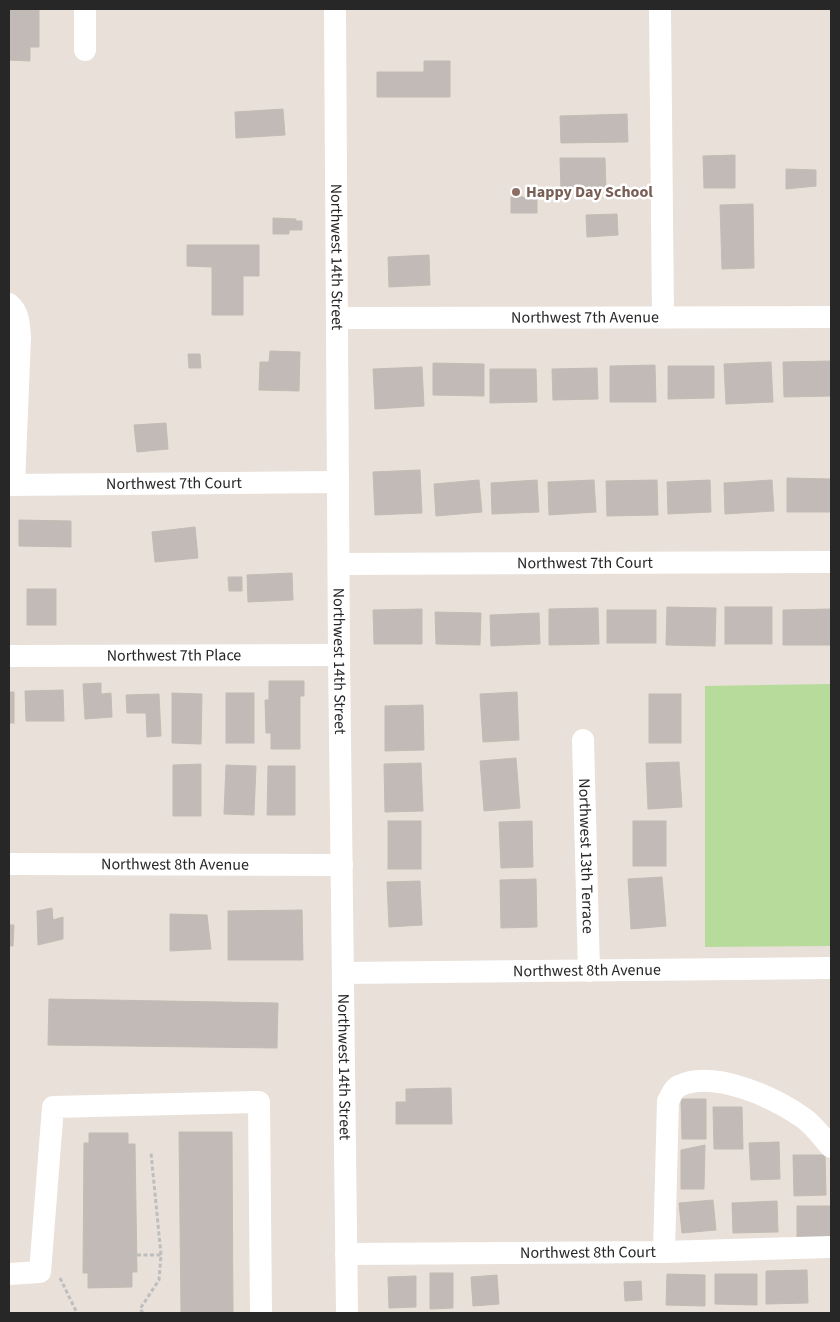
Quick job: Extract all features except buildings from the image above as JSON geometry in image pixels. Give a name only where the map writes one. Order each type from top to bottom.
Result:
[{"type":"street","points":[[85,9],[85,50]]},
{"type":"street","name":"Northwest 14th Street","points":[[335,9],[339,655],[347,1313]]},
{"type":"street","points":[[660,9],[663,317]]},
{"type":"street","points":[[11,306],[18,316],[20,337],[11,485]]},
{"type":"street","name":"Northwest 7th Avenue","points":[[337,318],[831,317]]},
{"type":"street","name":"Northwest 7th Court","points":[[11,485],[338,482]]},
{"type":"street","name":"Northwest 7th Court","points":[[339,564],[831,562]]},
{"type":"street","name":"Northwest 7th Place","points":[[9,656],[339,655]]},
{"type":"street","name":"Northwest 13th Terrace","points":[[583,740],[589,971]]},
{"type":"street","name":"Northwest 8th Avenue","points":[[9,864],[342,864]]},
{"type":"street","name":"Northwest 8th Avenue","points":[[343,973],[831,968]]},
{"type":"street","points":[[664,1252],[668,1101],[677,1086],[699,1080],[743,1087],[777,1102],[804,1118],[831,1147]]},
{"type":"street","points":[[9,1274],[40,1272],[53,1107],[259,1102],[262,1313]]},
{"type":"street","name":"Northwest 8th Court","points":[[346,1254],[664,1252],[831,1247]]},
{"type":"path","points":[[143,1313],[140,1309],[159,1280],[161,1255],[151,1153]]},
{"type":"path","points":[[137,1255],[161,1255]]},
{"type":"path","points":[[57,1272],[77,1313]]},
{"type":"green space","points":[[831,684],[831,946],[705,947],[705,686]]},
{"type":"place","name":"Happy Day School","points":[[516,192]]}]
